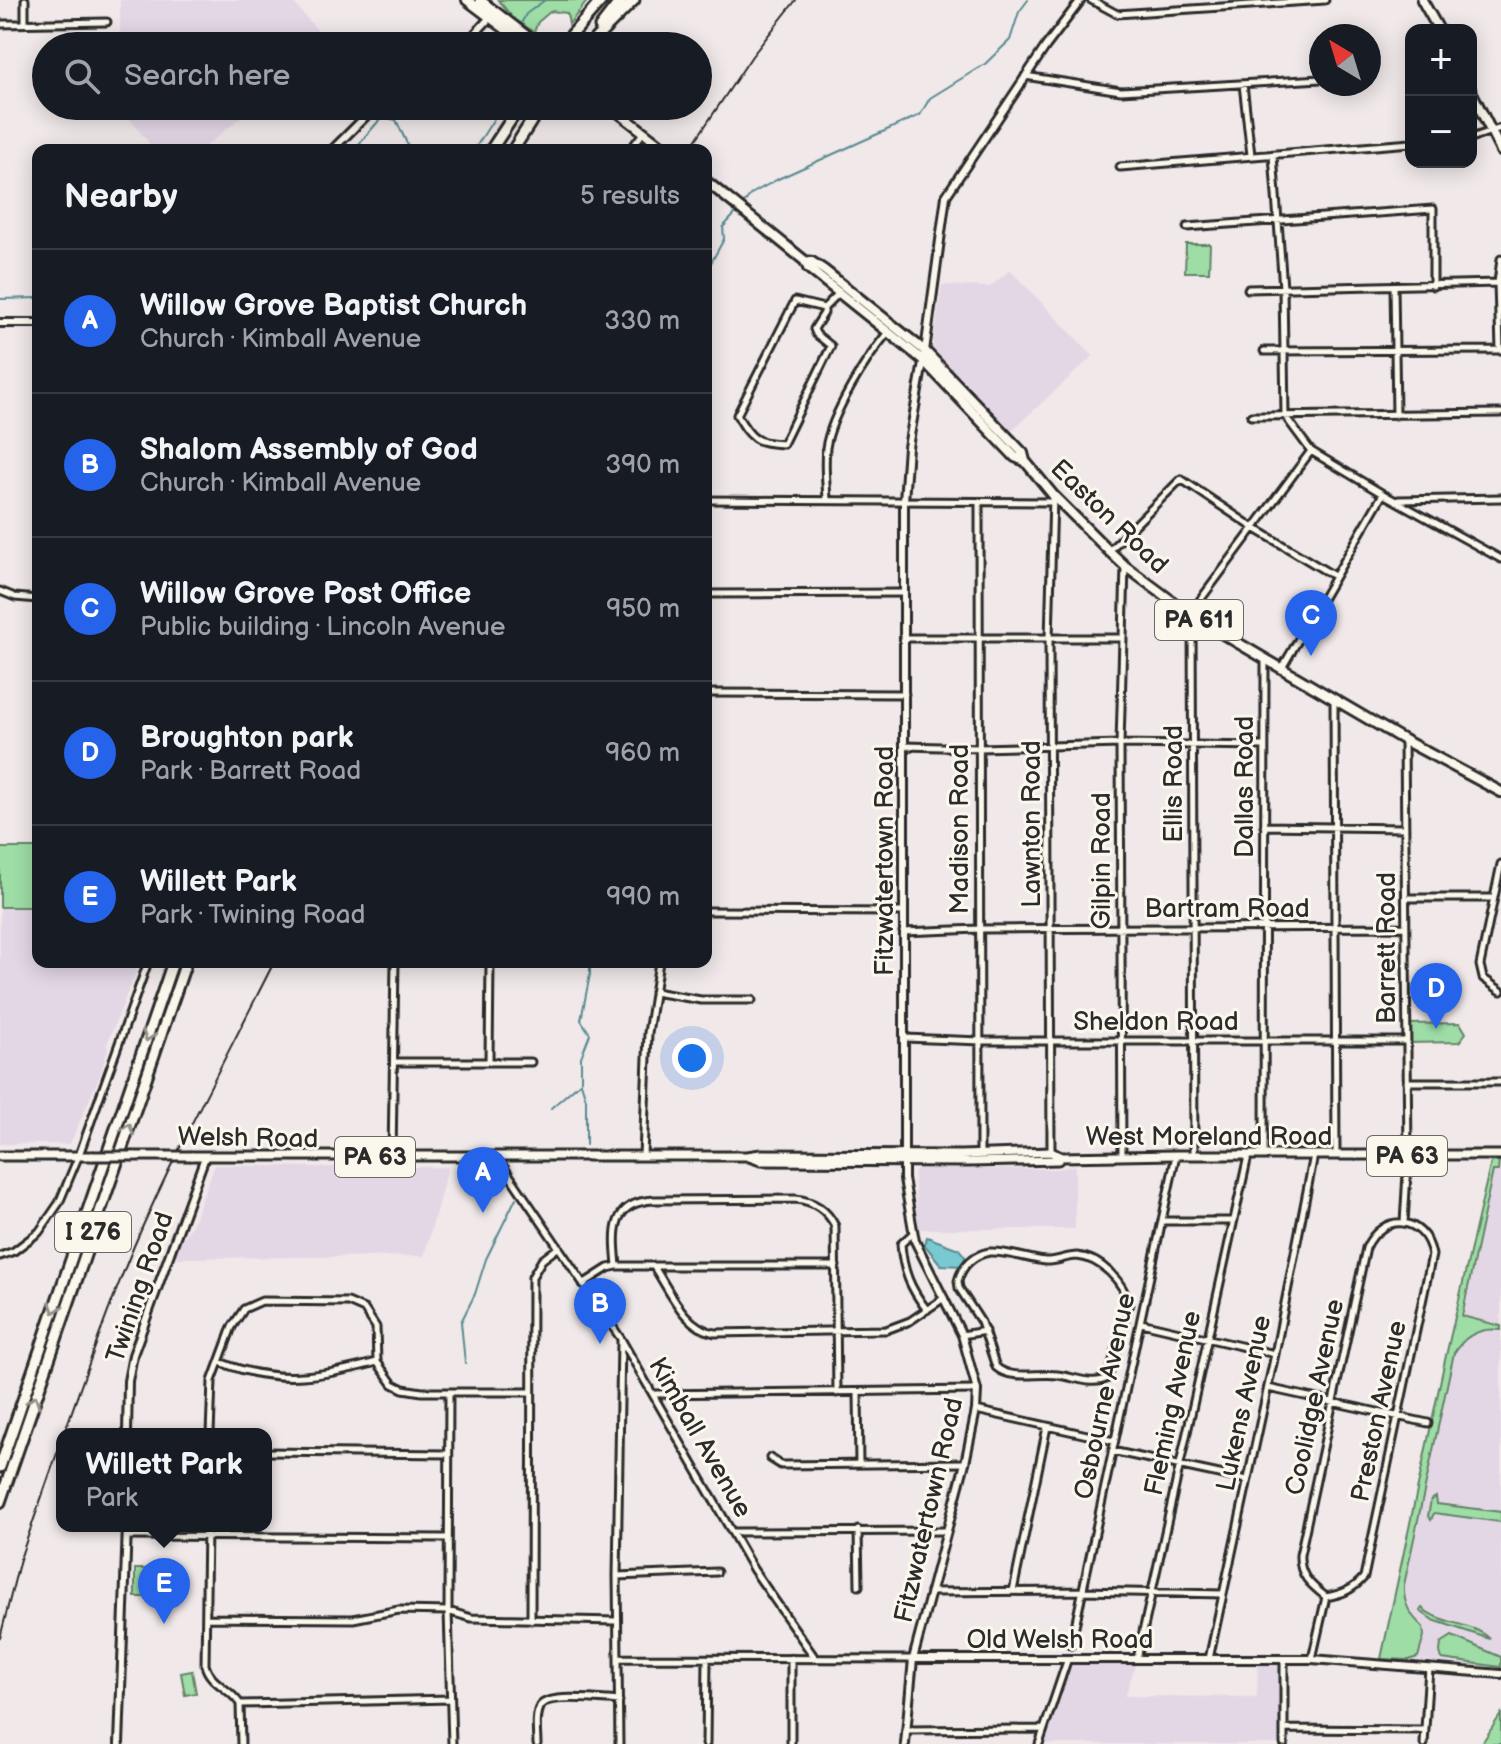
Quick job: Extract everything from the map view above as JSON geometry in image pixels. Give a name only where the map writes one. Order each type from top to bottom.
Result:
[{"type":"highway","points":[[467,0],[519,32]]},
{"type":"highway","points":[[480,0],[512,32]]},
{"type":"highway","points":[[574,32],[602,0]]},
{"type":"highway","points":[[597,32],[621,0]]},
{"type":"highway","points":[[601,32],[634,0]]},
{"type":"highway","points":[[1422,0],[1436,24]]},
{"type":"highway","points":[[1474,96],[1496,130],[1501,151]]},
{"type":"highway","points":[[495,144],[511,120]]},
{"type":"highway","points":[[517,144],[532,120]]},
{"type":"highway","points":[[628,120],[659,144]]},
{"type":"highway","name":"Easton Road","points":[[712,186],[805,261],[808,268],[839,293],[888,332],[924,355]]},
{"type":"highway","name":"Easton Road","points":[[805,261],[824,270],[924,355],[1015,457],[1025,461],[1053,499],[1125,566],[1192,616],[1404,740],[1501,792]]},
{"type":"highway","name":"I 276","points":[[0,1467],[171,968]]},
{"type":"highway","name":"I 276","points":[[0,1502],[184,968]]},
{"type":"main road","name":"West Moreland Road","points":[[544,1157],[747,1156],[761,1161],[1051,1152],[1061,1157],[1501,1155]]},
{"type":"main road","name":"Welsh Road","points":[[0,1156],[544,1157]]},
{"type":"main road","name":"West Moreland Road","points":[[903,1158],[1007,1161],[1058,1160],[1061,1157]]},
{"type":"street","points":[[25,0],[25,23]]},
{"type":"street","name":"Fitzwatertown Road","points":[[905,1744],[913,1659],[965,1463],[977,1390],[962,1335],[913,1233],[903,1158],[904,501],[908,447],[946,196],[1025,76],[1081,0]]},
{"type":"street","points":[[1091,0],[1117,14],[1325,0]]},
{"type":"street","points":[[477,32],[493,15]]},
{"type":"street","points":[[0,24],[107,22]]},
{"type":"street","points":[[1025,76],[1121,91],[1309,80]]},
{"type":"street","points":[[1243,84],[1251,155]]},
{"type":"street","points":[[338,144],[362,120]]},
{"type":"street","points":[[635,144],[644,132]]},
{"type":"street","points":[[1120,167],[1405,144]]},
{"type":"street","points":[[1273,155],[1283,288],[1285,416],[1311,451],[1501,559]]},
{"type":"street","points":[[1187,227],[1433,209],[1433,286]]},
{"type":"street","points":[[1264,351],[1500,350],[1498,283],[1501,259]]},
{"type":"street","points":[[1248,289],[1498,283]]},
{"type":"street","points":[[1394,286],[1396,415]]},
{"type":"street","points":[[824,308],[795,301],[737,415],[747,433],[760,443],[783,444],[831,346],[814,329],[824,308],[839,293]]},
{"type":"street","points":[[0,323],[32,323]]},
{"type":"street","points":[[827,499],[828,437],[865,363],[888,332]]},
{"type":"street","points":[[1251,416],[1501,413]]},
{"type":"street","points":[[1192,616],[1195,607],[1311,451]]},
{"type":"street","points":[[1109,551],[1181,479],[1334,576]]},
{"type":"street","points":[[1282,668],[1383,494]]},
{"type":"street","points":[[1395,501],[1501,498]]},
{"type":"street","points":[[712,500],[979,503],[1053,499]]},
{"type":"street","name":"Lawnton Road","points":[[1051,1152],[1049,639],[1053,499]]},
{"type":"street","name":"Madison Road","points":[[979,503],[980,1154]]},
{"type":"street","name":"Gilpin Road","points":[[1122,1156],[1120,744],[1125,566]]},
{"type":"street","points":[[0,591],[15,597],[32,598]]},
{"type":"street","points":[[712,594],[904,593]]},
{"type":"street","name":"Ellis Road","points":[[1192,616],[1194,1156]]},
{"type":"street","points":[[905,638],[1122,638]]},
{"type":"street","name":"Dallas Road","points":[[1264,1156],[1265,659]]},
{"type":"street","points":[[712,693],[905,694]]},
{"type":"street","points":[[1334,699],[1336,1155]]},
{"type":"street","name":"Barrett Road","points":[[1404,740],[1408,1156]]},
{"type":"street","points":[[905,746],[1264,746]]},
{"type":"street","points":[[1264,826],[1405,828]]},
{"type":"street","points":[[1501,864],[1480,972],[1487,982],[1501,991]]},
{"type":"street","points":[[1406,898],[1493,898]]},
{"type":"street","points":[[712,911],[903,912]]},
{"type":"street","name":"Bartram Road","points":[[903,932],[1406,927]]},
{"type":"street","points":[[0,1256],[14,1251],[45,1226],[59,1203],[146,968]]},
{"type":"street","points":[[392,1157],[395,968]]},
{"type":"street","points":[[489,1062],[490,968]]},
{"type":"street","points":[[643,1156],[647,1048],[658,968]]},
{"type":"street","points":[[654,992],[688,999],[752,1000]]},
{"type":"street","name":"Sheldon Road","points":[[905,1038],[981,1041],[1407,1041]]},
{"type":"street","points":[[394,1062],[531,1062]]},
{"type":"street","points":[[1407,1082],[1501,1082]]},
{"type":"street","name":"Osbourne Avenue","points":[[1071,1645],[1176,1155]]},
{"type":"street","name":"Lukens Avenue","points":[[1209,1659],[1268,1388],[1314,1155]]},
{"type":"street","name":"Fleming Avenue","points":[[1137,1659],[1248,1156]]},
{"type":"street","points":[[1404,1223],[1408,1156]]},
{"type":"street","name":"Twining Road","points":[[127,1428],[127,1395],[133,1355],[205,1157]]},
{"type":"street","name":"Kimball Avenue","points":[[497,1157],[621,1339],[753,1569],[815,1658]]},
{"type":"street","points":[[617,1266],[614,1234],[625,1209],[636,1202],[796,1199],[817,1205],[835,1226],[837,1393]]},
{"type":"street","points":[[1162,1221],[1232,1221]]},
{"type":"street","name":"Coolidge Avenue","points":[[1326,1597],[1308,1583],[1300,1555],[1366,1248],[1377,1230],[1404,1223]]},
{"type":"street","name":"Preston Avenue","points":[[1326,1597],[1346,1592],[1357,1586],[1364,1577],[1432,1255],[1425,1236],[1404,1223]]},
{"type":"street","points":[[913,1233],[901,1244],[904,1269],[912,1289],[927,1310]]},
{"type":"street","points":[[531,1620],[532,1277],[542,1260],[559,1247]]},
{"type":"street","points":[[989,1252],[1012,1253],[1048,1261],[1072,1256],[1089,1259],[1116,1279],[1129,1305],[1110,1376],[1101,1381],[1001,1371],[993,1361],[985,1331],[958,1281],[974,1257],[989,1252]]},
{"type":"street","points":[[583,1284],[608,1268],[617,1266],[836,1266]]},
{"type":"street","points":[[654,1267],[687,1318],[708,1332],[886,1330],[902,1325],[944,1297]]},
{"type":"street","points":[[210,1428],[210,1392],[237,1317],[249,1305],[262,1301],[348,1302],[364,1309],[376,1327],[377,1362],[393,1384],[403,1389],[530,1392]]},
{"type":"street","points":[[1141,1323],[1275,1354]]},
{"type":"street","points":[[962,1335],[985,1331]]},
{"type":"street","points":[[619,1744],[617,1576],[621,1339]]},
{"type":"street","points":[[220,1362],[267,1377],[324,1375],[377,1362]]},
{"type":"street","points":[[1268,1388],[1428,1423]]},
{"type":"street","points":[[654,1394],[977,1390]]},
{"type":"street","points":[[449,1392],[448,1611],[452,1744]]},
{"type":"street","points":[[858,1393],[859,1464]]},
{"type":"street","points":[[976,1410],[1114,1441]]},
{"type":"street","points":[[1013,1591],[1047,1427]]},
{"type":"street","points":[[1112,1451],[1247,1480]]},
{"type":"street","points":[[272,1452],[448,1454]]},
{"type":"street","points":[[770,1458],[781,1465],[965,1463]]},
{"type":"street","points":[[858,1530],[859,1586]]},
{"type":"street","points":[[733,1532],[947,1531]]},
{"type":"street","points":[[119,1744],[127,1532]]},
{"type":"street","points":[[207,1532],[207,1672],[240,1704],[241,1744]]},
{"type":"street","points":[[127,1536],[448,1538]]},
{"type":"street","points":[[617,1576],[717,1572]]},
{"type":"street","points":[[930,1592],[1223,1594]]},
{"type":"street","points":[[1312,1659],[1326,1597]]},
{"type":"street","points":[[207,1618],[353,1619],[399,1610],[448,1611],[471,1618],[617,1621]]},
{"type":"street","name":"Old Welsh Road","points":[[619,1658],[1312,1659],[1501,1674]]},
{"type":"street","points":[[791,1658],[791,1744]]},
{"type":"street","points":[[706,1744],[707,1660]]},
{"type":"street","points":[[1284,1660],[1284,1744]]},
{"type":"street","points":[[1039,1744],[1067,1661]]},
{"type":"street","points":[[1424,1744],[1429,1668]]},
{"type":"street","points":[[240,1704],[450,1699]]},
{"type":"street","points":[[537,1744],[538,1710],[543,1702],[555,1699],[619,1701]]},
{"type":"street","points":[[906,1730],[1044,1729]]},
{"type":"street","points":[[1284,1729],[1425,1730]]},
{"type":"shaded area","points":[[120,0],[291,0],[319,32],[120,32]]},
{"type":"shaded area","points":[[131,120],[238,120],[208,144],[150,144]]},
{"type":"shaded area","points":[[1010,270],[1093,356],[1010,432],[932,350],[942,285],[990,287]]},
{"type":"shaded area","points":[[0,907],[32,907],[32,968],[138,968],[107,1044],[100,1075],[70,1144],[0,1144]]},
{"type":"shaded area","points":[[1501,1161],[1501,1667],[1380,1657],[1454,1315],[1457,1315],[1491,1162]]},
{"type":"shaded area","points":[[215,1165],[448,1167],[424,1256],[178,1258],[175,1255],[179,1244],[191,1227]]},
{"type":"shaded area","points":[[1075,1165],[1075,1229],[918,1229],[914,1175],[917,1169],[1058,1169]]},
{"type":"shaded area","points":[[1136,1663],[1125,1696],[1257,1697],[1258,1664],[1280,1665],[1279,1744],[1042,1744],[1070,1664]]},
{"type":"green space","points":[[498,0],[588,0],[569,24],[567,13],[551,11],[538,22],[534,32],[513,18]]},
{"type":"green space","points":[[1186,244],[1210,244],[1209,272],[1185,272]]},
{"type":"green space","points":[[0,848],[32,848],[32,907],[0,907]]},
{"type":"green space","points":[[1460,1023],[1466,1033],[1459,1042],[1408,1043],[1408,1024]]},
{"type":"green space","points":[[1499,1161],[1498,1171],[1493,1171],[1462,1316],[1501,1326],[1501,1330],[1474,1334],[1463,1341],[1454,1353],[1404,1585],[1406,1603],[1423,1627],[1424,1636],[1418,1657],[1409,1660],[1381,1659],[1491,1162]]},
{"type":"green space","points":[[1436,1497],[1437,1504],[1501,1512],[1501,1522],[1434,1513],[1431,1520],[1428,1516],[1431,1500]]},
{"type":"green space","points":[[135,1569],[162,1569],[161,1597],[135,1597]]},
{"type":"green space","points":[[1422,1608],[1438,1618],[1475,1629],[1490,1639],[1433,1620],[1420,1611]]},
{"type":"green space","points":[[1452,1636],[1501,1657],[1501,1667],[1442,1659],[1441,1643]]},
{"type":"green space","points":[[192,1671],[196,1693],[185,1695],[181,1673]]},
{"type":"green space","points":[[1501,1714],[1501,1744],[1482,1743]]},
{"type":"water","points":[[927,1237],[959,1249],[965,1257],[962,1266],[941,1265],[924,1244]]},
{"type":"waterway","points":[[521,24],[526,14],[545,0]]},
{"type":"waterway","points":[[741,207],[751,194],[778,179],[920,115],[930,98],[985,64],[1010,40],[1019,12],[1028,0]]},
{"type":"waterway","points":[[359,144],[379,120]]},
{"type":"waterway","points":[[396,120],[407,144]]},
{"type":"waterway","points":[[478,144],[493,120]]},
{"type":"waterway","points":[[712,261],[724,239],[723,227],[737,212]]},
{"type":"waterway","points":[[0,299],[32,298]]},
{"type":"waterway","points":[[551,1108],[581,1082],[581,1057],[590,1034],[581,1020],[590,968]]},
{"type":"waterway","points":[[581,1083],[586,1099],[586,1145]]},
{"type":"waterway","points":[[465,1363],[461,1322],[475,1294],[486,1259],[516,1198]]},
{"type":"railway","points":[[712,116],[752,56],[796,0]]},
{"type":"railway","points":[[693,144],[709,120]]},
{"type":"railway","points":[[66,1428],[106,1316],[150,1210],[271,968]]},
{"type":"railway","points":[[0,1638],[20,1559],[56,1456]]},
{"type":"place","name":"Willow Grove Post Office","points":[[1311,656]]},
{"type":"place","name":"Broughton park","points":[[1436,1029]]},
{"type":"place","name":"Willow Grove Baptist Church","points":[[483,1213]]},
{"type":"place","name":"Shalom Assembly of God","points":[[600,1344]]},
{"type":"place","name":"Willett Park","points":[[164,1624]]}]
